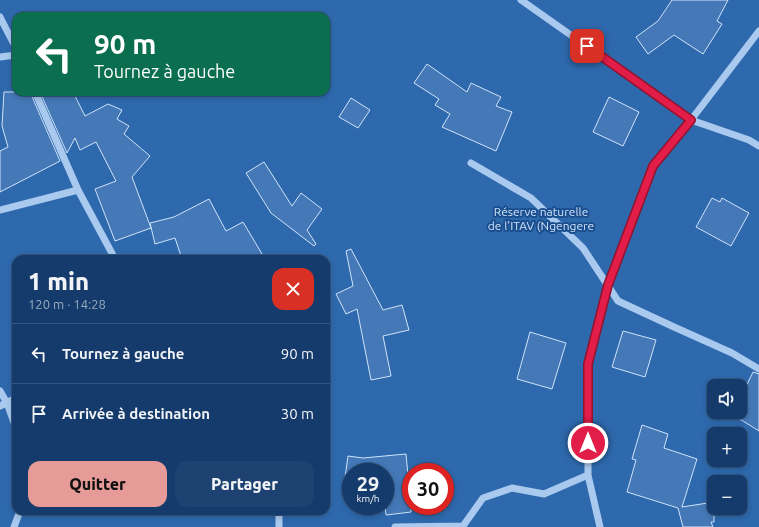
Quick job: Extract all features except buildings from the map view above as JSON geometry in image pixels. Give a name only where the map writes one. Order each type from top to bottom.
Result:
[{"type":"street","points":[[522,0],[691,120],[749,140],[759,146]]},
{"type":"street","points":[[0,17],[12,40]]},
{"type":"street","points":[[600,527],[588,475],[588,364],[608,285],[653,166],[691,120],[759,31]]},
{"type":"street","points":[[0,57],[12,56]]},
{"type":"street","points":[[37,96],[78,190],[113,255]]},
{"type":"street","points":[[471,163],[531,198],[582,248],[618,301],[732,353],[759,369]]},
{"type":"street","points":[[0,210],[78,190]]},
{"type":"street","points":[[0,391],[3,404],[12,421]]},
{"type":"street","points":[[395,527],[463,526],[483,498],[512,488],[544,494],[588,475]]},
{"type":"street","points":[[14,527],[18,515]]},
{"type":"street","points":[[279,515],[279,527]]},
{"type":"green space","name":"Réserve naturelle de l'ITAV (Ngengere","points":[[0,0],[759,0],[759,527],[0,527]]},
{"type":"route","points":[[587,46],[691,120],[653,166],[608,285],[588,364],[588,443]]}]
